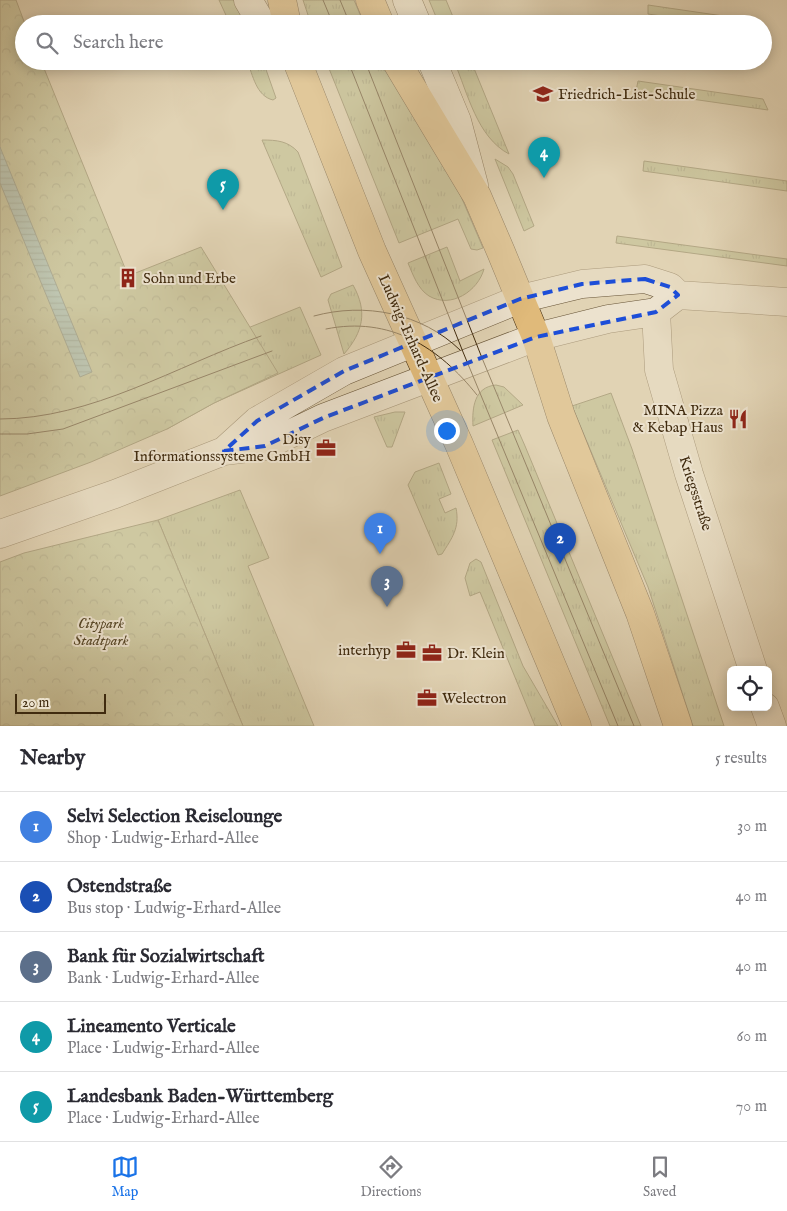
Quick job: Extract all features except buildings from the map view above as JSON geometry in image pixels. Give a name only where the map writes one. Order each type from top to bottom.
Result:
[{"type":"main road","points":[[282,0],[286,15]]},
{"type":"main road","points":[[370,0],[376,15]]},
{"type":"main road","name":"Ludwig-Erhard-Allee","points":[[299,70],[372,251],[516,578],[577,726]]},
{"type":"main road","points":[[401,70],[477,196],[536,337],[561,416],[640,613],[678,726]]},
{"type":"street","points":[[248,0],[257,15]]},
{"type":"street","points":[[407,0],[413,15]]},
{"type":"street","points":[[436,70],[457,122],[477,196]]},
{"type":"street","points":[[224,450],[257,421],[344,371],[520,298],[582,284],[638,279],[658,281],[670,287],[678,295],[787,302]]},
{"type":"street","points":[[0,534],[115,494],[224,450],[265,446],[323,418],[536,337],[608,319],[656,312],[678,295]]},
{"type":"street","name":"Kriegsstraße","points":[[656,312],[659,370],[689,474],[752,666]]},
{"type":"street","points":[[766,711],[772,726]]},
{"type":"highlighted area","points":[[645,279],[670,287],[678,295],[656,312],[536,337],[323,418],[265,446],[224,451],[257,421],[344,371],[520,299],[582,284]]},
{"type":"green space","points":[[0,0],[16,0],[22,15],[15,15],[15,70],[45,70],[127,273],[131,271],[133,274],[201,247],[278,373],[214,403],[167,429],[91,462],[0,496]]},
{"type":"green space","points":[[219,0],[236,0],[242,15],[226,15]]},
{"type":"green space","points":[[303,0],[354,0],[360,15],[308,15]]},
{"type":"green space","points":[[429,0],[446,0],[452,15],[435,15]]},
{"type":"green space","points":[[648,5],[716,15],[655,15],[648,14]]},
{"type":"green space","points":[[250,70],[266,70],[276,98],[273,100],[267,98],[259,90]]},
{"type":"green space","points":[[330,70],[391,70],[448,166],[483,248],[471,249],[458,219],[399,243]]},
{"type":"green space","points":[[457,70],[475,70],[509,154],[489,137],[481,126]]},
{"type":"green space","points":[[638,81],[763,99],[768,110],[636,91]]},
{"type":"green space","points":[[262,140],[282,142],[290,145],[298,152],[342,267],[321,277]]},
{"type":"green space","points":[[495,159],[508,167],[513,174],[534,226],[524,231]]},
{"type":"green space","points":[[644,161],[787,181],[787,191],[643,171]]},
{"type":"green space","points":[[617,236],[787,259],[787,266],[616,243]]},
{"type":"green space","points":[[447,247],[460,281],[484,269],[481,277],[470,291],[454,299],[446,300],[437,299],[425,293],[416,281],[408,263]]},
{"type":"green space","points":[[353,285],[361,304],[361,321],[356,338],[344,354],[328,300],[331,294]]},
{"type":"green space","points":[[300,307],[321,355],[214,403],[167,429],[84,394]]},
{"type":"green space","points":[[496,385],[504,387],[523,405],[473,426],[474,406],[479,394],[483,390]]},
{"type":"green space","points":[[611,393],[632,449],[724,726],[693,726],[648,587],[572,406]]},
{"type":"green space","points":[[395,412],[405,412],[392,447],[387,447],[374,417]]},
{"type":"green space","points":[[518,430],[641,726],[610,726],[492,440]]},
{"type":"green space","points":[[439,463],[451,494],[439,499],[445,513],[456,508],[457,521],[449,543],[442,554],[438,555],[408,485],[415,472]]},
{"type":"green space","points":[[240,490],[269,558],[248,566],[314,726],[243,726],[158,520]]},
{"type":"green space","name":"Citypark Stadtpark","points":[[158,520],[243,726],[0,726],[0,562],[24,553]]},
{"type":"green space","points":[[476,559],[481,562],[523,666],[558,726],[535,726],[480,592],[470,596],[465,578],[470,563]]},
{"type":"water","points":[[0,147],[92,372],[80,377],[0,183]]},
{"type":"tram line","points":[[323,0],[329,15]]},
{"type":"tram line","points":[[340,0],[346,15]]},
{"type":"tram line","points":[[352,70],[463,352],[618,726]]},
{"type":"tram line","points":[[369,70],[482,358],[634,726]]},
{"type":"tram line","points":[[314,316],[353,310],[392,314],[411,319],[428,327],[445,337],[460,350]]},
{"type":"tram line","points":[[326,329],[349,326],[371,327],[411,339],[446,363],[477,395]]},
{"type":"tram line","points":[[0,419],[34,417],[101,401],[261,336]]},
{"type":"tram line","points":[[0,434],[27,434],[63,429],[272,351]]},
{"type":"place","name":"Friedrich-List-Schule","points":[[543,94]]},
{"type":"place","name":"Lineamento Verticale","points":[[544,178]]},
{"type":"place","name":"Landesbank Baden-Württemberg","points":[[223,210]]},
{"type":"place","name":"Sohn und Erbe","points":[[128,278]]},
{"type":"place","name":"MINA Pizza & Kebap Haus","points":[[738,419]]},
{"type":"place","name":"Disy Informationssysteme GmbH","points":[[326,448]]},
{"type":"place","name":"Selvi Selection Reiselounge","points":[[380,554]]},
{"type":"place","name":"Ostendstraße","points":[[560,564]]},
{"type":"place","name":"Bank für Sozialwirtschaft","points":[[387,607]]},
{"type":"place","name":"interhyp","points":[[406,650]]},
{"type":"place","name":"Dr. Klein","points":[[432,653]]},
{"type":"place","name":"Welectron","points":[[427,698]]}]
